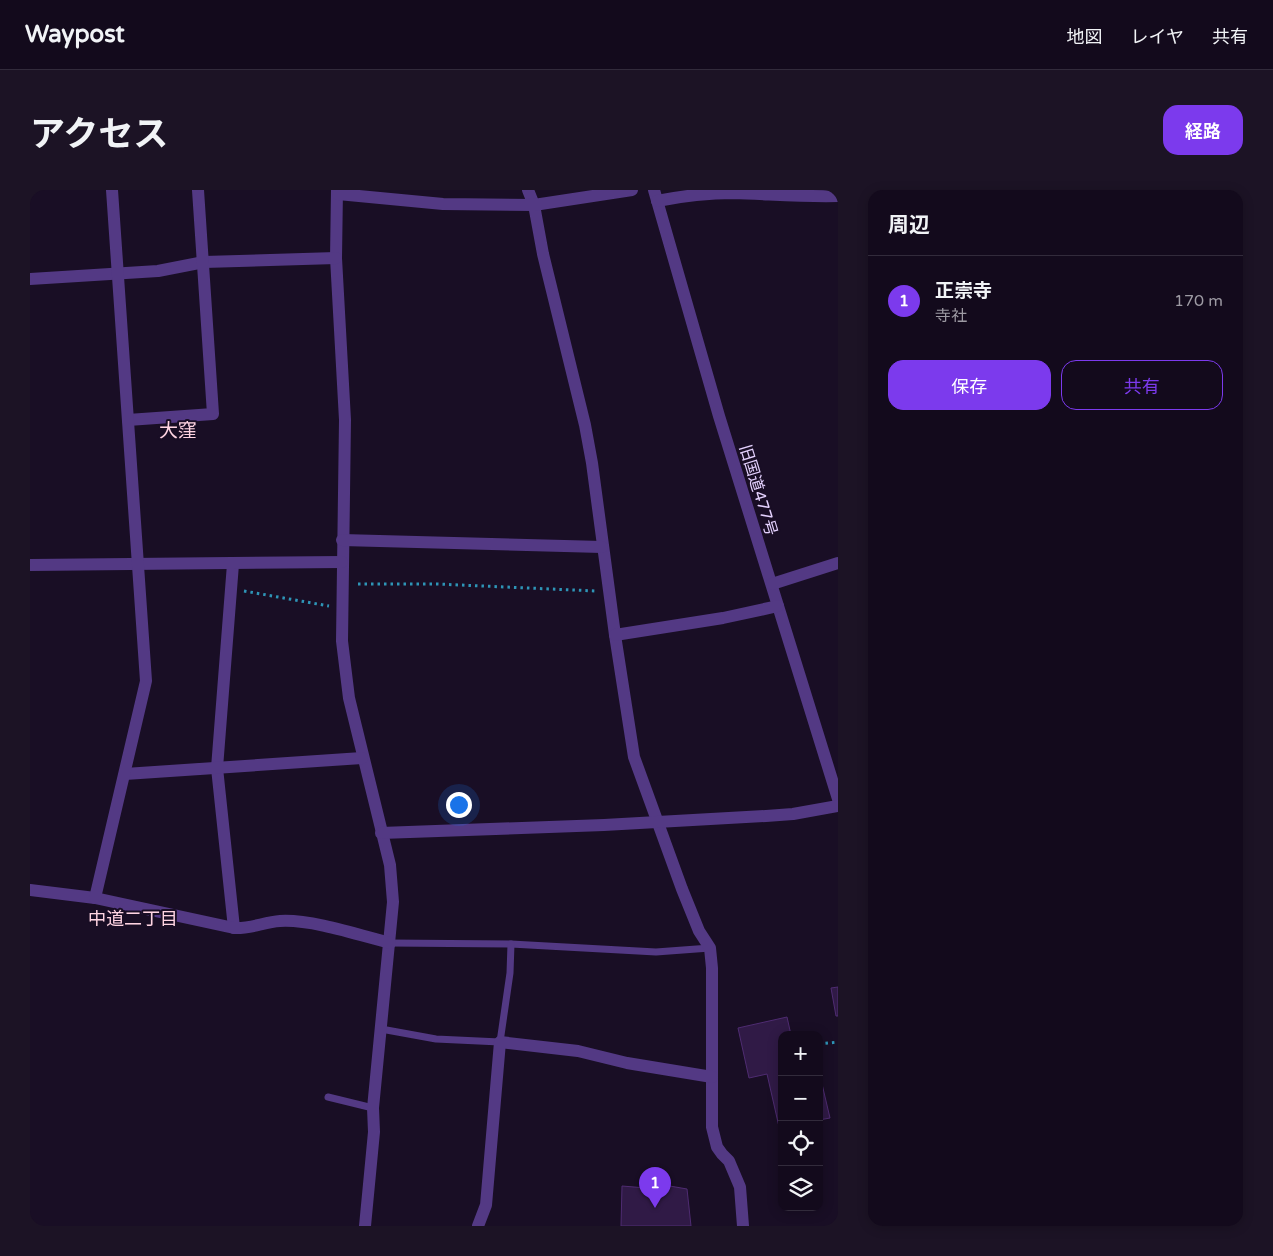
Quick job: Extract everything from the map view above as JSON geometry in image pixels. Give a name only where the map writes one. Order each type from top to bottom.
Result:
[{"type":"street","points":[[95,898],[146,681],[112,190]]},
{"type":"street","points":[[128,420],[214,414],[198,190]]},
{"type":"street","points":[[528,190],[534,205],[543,254],[585,424],[592,463],[614,635],[634,757],[692,915],[710,948],[712,968],[712,1127],[717,1147],[730,1160],[740,1187],[743,1226]]},
{"type":"street","points":[[365,1226],[374,1132],[373,1108],[393,902],[390,865],[362,758],[345,674],[342,641],[345,420],[336,258],[337,192],[443,204],[534,205],[632,190]]},
{"type":"street","points":[[655,195],[733,193],[838,196]]},
{"type":"street","name":"旧国道477号","points":[[655,195],[719,416],[838,799]]},
{"type":"street","points":[[30,280],[158,271],[204,262],[336,258]]},
{"type":"street","points":[[342,540],[602,548]]},
{"type":"street","points":[[30,565],[342,562]]},
{"type":"street","points":[[772,584],[838,563]]},
{"type":"street","points":[[233,564],[216,768],[234,928]]},
{"type":"street","points":[[614,635],[723,618],[778,606]]},
{"type":"street","points":[[125,774],[362,758]]},
{"type":"street","points":[[381,833],[604,825],[766,816],[793,814],[838,806]]},
{"type":"street","points":[[30,890],[95,898],[234,928],[247,929],[279,921],[306,922],[390,943]]},
{"type":"street","points":[[478,1226],[486,1205],[500,1042],[578,1051],[627,1063],[712,1077]]},
{"type":"lane","points":[[390,943],[511,944],[656,952],[710,948]]},
{"type":"lane","points":[[381,1029],[436,1039],[500,1042],[510,973],[511,944]]},
{"type":"lane","points":[[328,1097],[373,1108]]},
{"type":"path","points":[[342,584],[437,584],[609,592]]},
{"type":"path","points":[[231,589],[342,609]]},
{"type":"path","points":[[823,1044],[838,1042]]},
{"type":"building","points":[[838,987],[838,1016],[836,1016],[831,988]]},
{"type":"building","points":[[787,1017],[790,1031],[778,1031],[778,1122],[767,1074],[749,1078],[738,1028]]},
{"type":"building","points":[[823,1088],[830,1118],[823,1119]]},
{"type":"building","points":[[649,1171],[665,1171],[664,1185],[687,1189],[691,1226],[621,1226],[622,1186],[646,1188]]},
{"type":"place","name":"正崇寺","points":[[655,1208]]},
{"type":"district","name":"大窪","points":[[178,430]]},
{"type":"district","name":"中道二丁目","points":[[133,919]]}]
